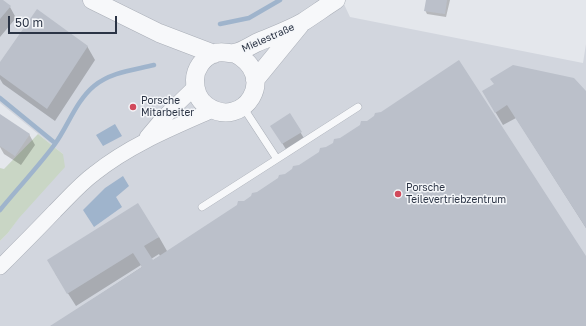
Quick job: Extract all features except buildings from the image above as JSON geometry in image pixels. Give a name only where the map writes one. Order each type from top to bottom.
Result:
[{"type":"street","points":[[92,0],[159,33],[214,54]]},
{"type":"street","name":"Mielestraße","points":[[234,53],[302,22],[336,0]]},
{"type":"street","name":"Mielestraße","points":[[256,80],[302,22]]},
{"type":"street","points":[[159,33],[198,67]]},
{"type":"street","name":"Mielestraße","points":[[214,54],[221,52],[234,53],[249,63],[254,71],[256,80],[254,90],[250,100],[243,107]]},
{"type":"street","points":[[214,54],[208,57],[198,67],[195,77],[195,87],[198,97],[205,105],[213,110],[223,113],[234,111],[243,107]]},
{"type":"street","points":[[141,143],[163,118],[195,87]]},
{"type":"street","points":[[0,267],[94,173],[141,143],[213,110]]},
{"type":"lane","points":[[243,107],[277,159]]},
{"type":"lane","points":[[202,207],[358,107]]},
{"type":"shaded area","points":[[0,0],[342,0],[350,17],[583,63],[586,44],[586,326],[0,326],[0,241],[8,233],[63,154],[0,103]]},
{"type":"green space","points":[[38,134],[63,154],[65,167],[0,241],[0,168],[4,169]]},
{"type":"water","points":[[115,124],[122,136],[103,146],[96,135]]},
{"type":"water","points":[[123,176],[129,186],[116,197],[122,207],[94,227],[83,210],[105,188]]},
{"type":"waterway","points":[[220,24],[249,18],[280,0]]},
{"type":"waterway","points":[[0,210],[55,144],[77,106],[94,86],[115,75],[154,65]]},
{"type":"waterway","points":[[0,98],[55,143]]},
{"type":"place","name":"Porsche Mitarbeiter","points":[[133,107]]},
{"type":"place","name":"Porsche Teilevertriebzentrum","points":[[398,194]]}]
